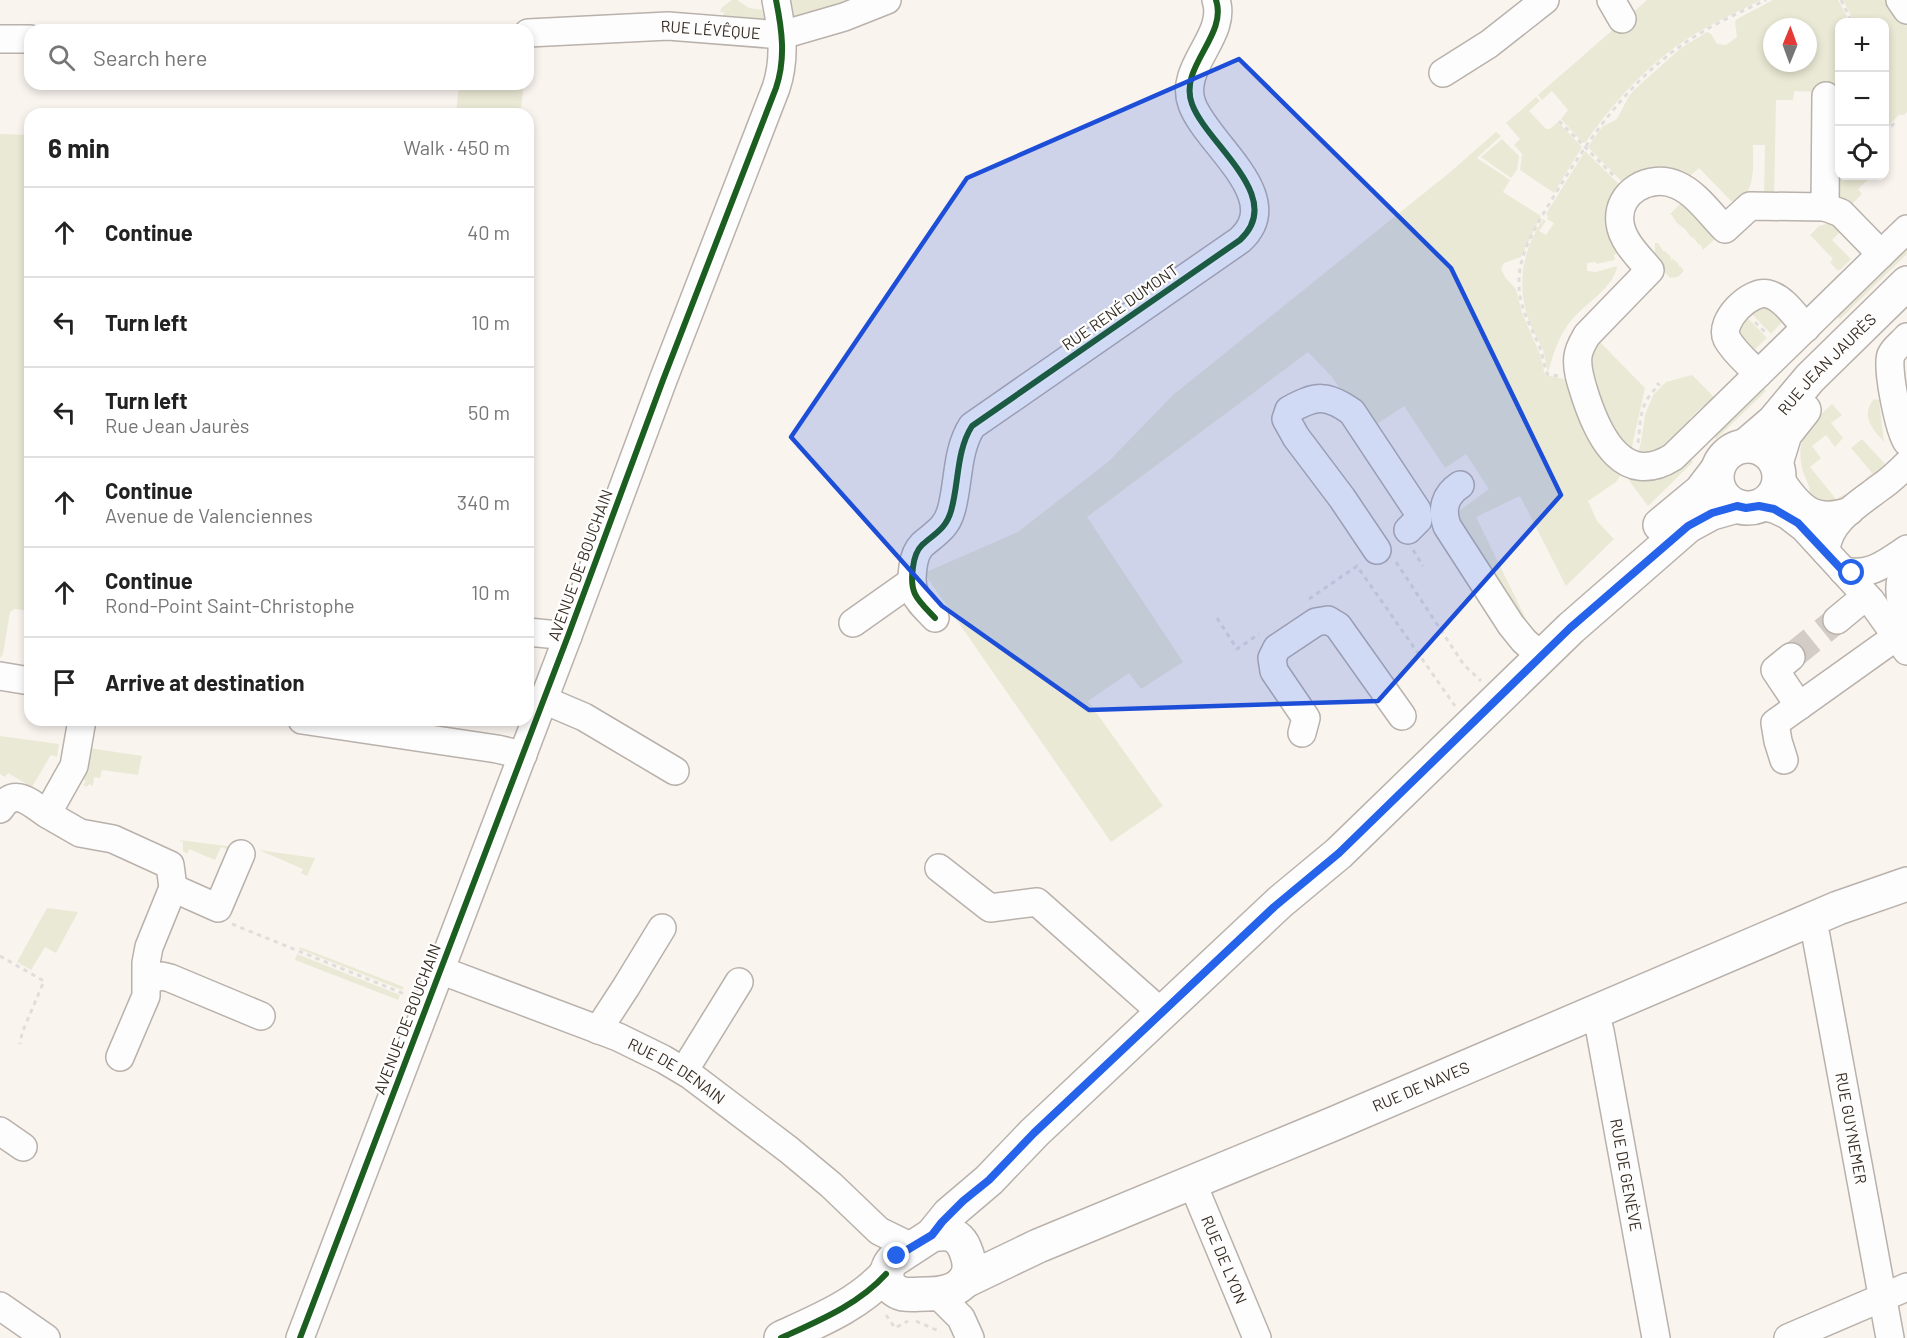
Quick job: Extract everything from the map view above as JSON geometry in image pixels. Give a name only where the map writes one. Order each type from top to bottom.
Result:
[{"type":"main road","name":"RUE JEAN JAURÈS","points":[[1778,470],[1782,440],[1817,384],[1907,284]]},
{"type":"main road","name":"RUE JEAN JAURÈS","points":[[1744,446],[1907,309]]},
{"type":"main road","points":[[780,1338],[851,1303],[875,1286],[932,1268],[971,1216],[989,1180],[1034,1133],[1280,902],[1339,853],[1629,552],[1701,490],[1717,471],[1727,453],[1744,446],[1763,449],[1778,470],[1774,495],[1748,506],[1712,513],[1693,523],[1535,652]]},
{"type":"main road","points":[[1717,471],[1719,489],[1725,498],[1748,506]]},
{"type":"main road","name":"RUE DE NAVES","points":[[826,1338],[881,1308],[932,1268],[1002,1264],[1038,1246],[1595,1012],[1824,913],[1907,870]]},
{"type":"main road","name":"RUE DE NAVES","points":[[1824,913],[1907,884]]},
{"type":"street","name":"AVENUE DE BOUCHAIN","points":[[534,726],[776,88],[781,68],[783,34],[776,0]]},
{"type":"street","name":"RUE LÉVÊQUE","points":[[534,33],[668,26],[783,34],[844,17],[887,0]]},
{"type":"street","name":"RUE RENÉ DUMONT","points":[[911,582],[913,563],[918,550],[939,532],[948,519],[965,440],[972,426],[1240,240],[1251,228],[1256,212],[1253,195],[1196,114],[1190,98],[1191,79],[1216,24],[1219,7],[1216,0]]},
{"type":"street","points":[[1443,73],[1489,44],[1545,0]]},
{"type":"street","points":[[1900,0],[1907,10]]},
{"type":"street","points":[[0,39],[24,39]]},
{"type":"street","points":[[1825,207],[1826,96]]},
{"type":"street","points":[[1881,254],[1841,213],[1825,207],[1750,206],[1725,229],[1689,192],[1674,183],[1659,181],[1642,184],[1630,193],[1622,205],[1620,223],[1628,242],[1650,270],[1587,335],[1579,352],[1580,375],[1593,417],[1602,436],[1615,453],[1630,464],[1652,466],[1673,457],[1907,229]]},
{"type":"street","points":[[1758,374],[1728,340],[1726,323],[1729,318],[1753,296],[1763,293],[1780,300],[1806,328]]},
{"type":"street","points":[[1907,337],[1895,349],[1889,361],[1899,421],[1907,442]]},
{"type":"street","points":[[1783,350],[1817,384]]},
{"type":"street","points":[[1386,555],[1296,437],[1286,420],[1289,410],[1307,400],[1328,398],[1352,412],[1417,510],[1418,520],[1410,540]]},
{"type":"street","points":[[1834,562],[1831,533],[1850,511],[1907,464]]},
{"type":"street","points":[[1778,470],[1799,503],[1816,515],[1830,516],[1850,511]]},
{"type":"street","points":[[1460,484],[1452,490],[1445,503],[1444,518],[1447,526],[1511,625],[1535,652]]},
{"type":"street","points":[[1748,506],[1774,509],[1803,528],[1904,633]]},
{"type":"street","points":[[1834,562],[1859,573],[1873,571],[1907,549]]},
{"type":"street","points":[[1904,633],[1899,586],[1907,560]]},
{"type":"street","points":[[853,622],[911,582],[914,595],[935,618]]},
{"type":"street","points":[[1837,620],[1866,596]]},
{"type":"street","points":[[1302,733],[1306,718],[1274,671],[1272,658],[1277,648],[1316,622],[1328,620],[1338,626],[1402,716]]},
{"type":"street","name":"AVENUE DE BOUCHAIN","points":[[534,633],[568,636]]},
{"type":"street","points":[[1784,760],[1775,723],[1904,633]]},
{"type":"street","points":[[1791,657],[1775,670],[1799,706]]},
{"type":"street","points":[[0,676],[24,680]]},
{"type":"street","points":[[544,700],[593,722],[675,771]]},
{"type":"street","points":[[47,814],[74,766],[81,726]]},
{"type":"street","points":[[344,726],[497,748],[523,754]]},
{"type":"street","name":"AVENUE DE BOUCHAIN","points":[[300,1338],[534,726]]},
{"type":"street","points":[[0,809],[6,801],[13,797],[22,798],[80,833],[113,839],[170,865],[173,888],[149,947],[146,963],[146,996],[120,1057]]},
{"type":"street","points":[[173,888],[218,908],[241,854]]},
{"type":"street","points":[[939,868],[990,908],[1037,902],[1162,1013]]},
{"type":"street","name":"RUE GUYNEMER","points":[[1824,913],[1816,936],[1890,1338]]},
{"type":"street","points":[[598,1030],[662,928]]},
{"type":"street","name":"RUE DE DENAIN","points":[[440,970],[649,1051],[684,1071],[796,1155],[879,1231],[932,1268],[958,1330]]},
{"type":"street","points":[[147,980],[162,976],[170,978],[261,1016]]},
{"type":"street","points":[[684,1071],[739,982]]},
{"type":"street","name":"RUE DE GENÈVE","points":[[1595,1012],[1656,1338]]},
{"type":"street","points":[[0,1131],[23,1147]]},
{"type":"street","name":"RUE DE LYON","points":[[1192,1182],[1257,1338]]},
{"type":"street","points":[[1788,1338],[1907,1287]]},
{"type":"street","points":[[0,1306],[46,1338]]},
{"type":"path","points":[[1580,375],[1566,373],[1565,378],[1547,374],[1540,349],[1530,330],[1522,306],[1519,278],[1523,257],[1538,223],[1585,147],[1627,95],[1675,50],[1693,38],[1766,0]]},
{"type":"path","points":[[1840,0],[1850,18]]},
{"type":"path","points":[[1559,121],[1630,193]]},
{"type":"path","points":[[1889,128],[1896,122]]},
{"type":"path","points":[[1741,307],[1783,350]]},
{"type":"path","points":[[1630,464],[1637,447],[1644,404],[1647,397],[1659,385],[1657,383]]},
{"type":"path","points":[[1410,540],[1423,566]]},
{"type":"path","points":[[1386,555],[1464,665],[1482,682]]},
{"type":"path","points":[[211,904],[207,913],[428,1003]]},
{"type":"path","points":[[0,956],[44,981],[22,1033],[20,1044]]},
{"type":"path","points":[[881,1308],[895,1328],[912,1319],[936,1329],[958,1330]]},
{"type":"highlighted area","points":[[1239,59],[1451,268],[1561,495],[1378,701],[1089,710],[942,606],[791,437],[967,178]]},
{"type":"green space","points":[[732,0],[737,0],[749,8],[763,10],[765,17],[763,20],[744,20],[743,17],[723,17],[724,12],[720,12],[722,7]]},
{"type":"green space","points":[[789,0],[851,0],[830,10],[791,17]]},
{"type":"green space","points":[[1647,0],[1761,0],[1714,23],[1672,49],[1644,73],[1583,143],[1561,119],[1568,110],[1552,91],[1542,100],[1538,95]]},
{"type":"green space","points":[[1773,0],[1838,0],[1848,18],[1835,18],[1835,117],[1816,92],[1794,91],[1793,100],[1776,100],[1774,201],[1764,195],[1765,145],[1753,145],[1752,179],[1749,188],[1739,199],[1731,201],[1699,168],[1688,178],[1656,169],[1644,174],[1627,187],[1588,147],[1602,127],[1617,119],[1635,89],[1681,48],[1707,32],[1717,44],[1726,45],[1737,37],[1735,22]]},
{"type":"green space","points":[[1843,0],[1892,0],[1907,20],[1907,112],[1899,115],[1889,125],[1889,18],[1852,18]]},
{"type":"green space","points":[[458,90],[523,90],[521,108],[457,108]]},
{"type":"green space","points":[[1536,97],[1540,101],[1529,111],[1546,129],[1550,129],[1558,122],[1582,147],[1554,193],[1520,170],[1522,154],[1514,145],[1520,139],[1506,123]]},
{"type":"green space","points":[[1496,132],[1501,136],[1477,158],[1510,180],[1503,192],[1541,216],[1521,257],[1504,263],[1501,269],[1516,289],[1522,313],[1540,354],[1545,375],[1568,380],[1584,432],[1598,455],[1603,451],[1625,469],[1616,482],[1588,501],[1597,521],[1614,539],[1566,586],[1520,496],[1476,517],[1528,623],[1507,603],[1458,529],[1459,511],[1489,489],[1466,454],[1445,468],[1404,406],[1368,430],[1332,377],[1308,352],[1087,517],[1183,662],[1141,689],[1129,673],[1088,701],[1163,806],[1111,842],[924,573],[1018,532],[1108,462],[1173,395],[1449,173]]},
{"type":"green space","points":[[0,134],[24,135],[24,610],[15,609],[10,612],[3,654],[0,658]]},
{"type":"green space","points":[[1502,139],[1519,156],[1517,170],[1511,178],[1481,157]]},
{"type":"green space","points":[[1585,151],[1625,190],[1625,248],[1614,255],[1615,260],[1596,264],[1596,262],[1587,263],[1587,271],[1596,272],[1617,266],[1611,281],[1576,316],[1562,334],[1548,373],[1543,350],[1530,325],[1525,308],[1523,268],[1530,243],[1543,219],[1546,221],[1539,231],[1546,235],[1554,223],[1547,219],[1546,214]]},
{"type":"green space","points":[[1836,180],[1868,180],[1858,189],[1862,194],[1850,206],[1838,201]]},
{"type":"green space","points":[[1684,200],[1717,237],[1703,250],[1671,214],[1669,215]]},
{"type":"green space","points":[[1830,223],[1842,230],[1832,240],[1851,259],[1840,270],[1837,270],[1830,262],[1833,259],[1810,235],[1819,226]]},
{"type":"green space","points":[[1907,239],[1907,254],[1840,319],[1832,312]]},
{"type":"green space","points":[[1655,243],[1658,243],[1671,257],[1671,260],[1673,259],[1679,264],[1678,267],[1683,269],[1678,277],[1670,278],[1655,262]]},
{"type":"green space","points":[[1760,300],[1785,319],[1771,334],[1747,309]]},
{"type":"green space","points":[[1743,313],[1767,338],[1753,351],[1737,339]]},
{"type":"green space","points":[[1596,338],[1645,388],[1630,456],[1617,446],[1585,364]]},
{"type":"green space","points":[[1692,375],[1717,400],[1710,413],[1703,406],[1689,419],[1696,427],[1670,451],[1637,458],[1645,415],[1653,395],[1666,382]]},
{"type":"green space","points":[[1759,383],[1766,391],[1716,439],[1709,432]]},
{"type":"green space","points":[[1874,399],[1879,400],[1884,442],[1869,422],[1868,411]]},
{"type":"green space","points":[[1832,404],[1842,415],[1831,423],[1843,438],[1835,447],[1826,435],[1812,446],[1821,458],[1810,467],[1836,499],[1845,494],[1843,504],[1809,504],[1810,489],[1802,468],[1801,447],[1811,425]]},
{"type":"green space","points":[[1862,439],[1888,467],[1871,482],[1864,480],[1872,473],[1851,448]]},
{"type":"green space","points":[[1686,453],[1693,462],[1648,506],[1630,482],[1629,475]]},
{"type":"green space","points":[[0,736],[59,744],[57,757],[51,755],[32,787],[8,773],[5,777],[0,774]]},
{"type":"green space","points":[[89,748],[142,756],[138,775],[102,770],[100,778],[94,777],[93,786],[83,785],[86,781],[78,776]]},
{"type":"green space","points":[[179,840],[234,847],[232,851],[221,847],[215,860],[189,849],[187,854],[183,851],[183,842]]},
{"type":"green space","points":[[259,850],[315,858],[307,876],[301,873],[303,869]]},
{"type":"green space","points":[[47,908],[78,912],[56,953],[45,947],[31,970],[17,962]]},
{"type":"green space","points":[[300,947],[404,987],[402,990],[299,949]]},
{"type":"green space","points":[[297,954],[400,995],[398,1000],[295,960]]},
{"type":"tunnel","points":[[1791,657],[1837,620]]},
{"type":"cycle path","points":[[534,725],[663,380],[776,88],[781,66],[782,44],[776,0]]},
{"type":"cycle path","points":[[935,618],[919,601],[913,590],[914,561],[920,547],[939,531],[949,517],[954,501],[963,446],[972,426],[1240,240],[1252,223],[1254,206],[1249,189],[1239,171],[1200,120],[1192,104],[1190,90],[1192,77],[1215,26],[1218,13],[1216,0]]},
{"type":"cycle path","points":[[1143,1031],[1280,902],[1339,853],[1562,636],[1620,584]]},
{"type":"cycle path","points":[[300,1338],[534,726]]},
{"type":"cycle path","points":[[781,1338],[850,1303],[863,1295],[886,1274]]},
{"type":"route","points":[[897,1256],[932,1235],[963,1201],[989,1180],[1034,1133],[1274,907],[1339,853],[1570,628],[1688,526],[1712,513],[1737,506],[1774,509],[1798,523],[1843,571],[1852,573]]}]
